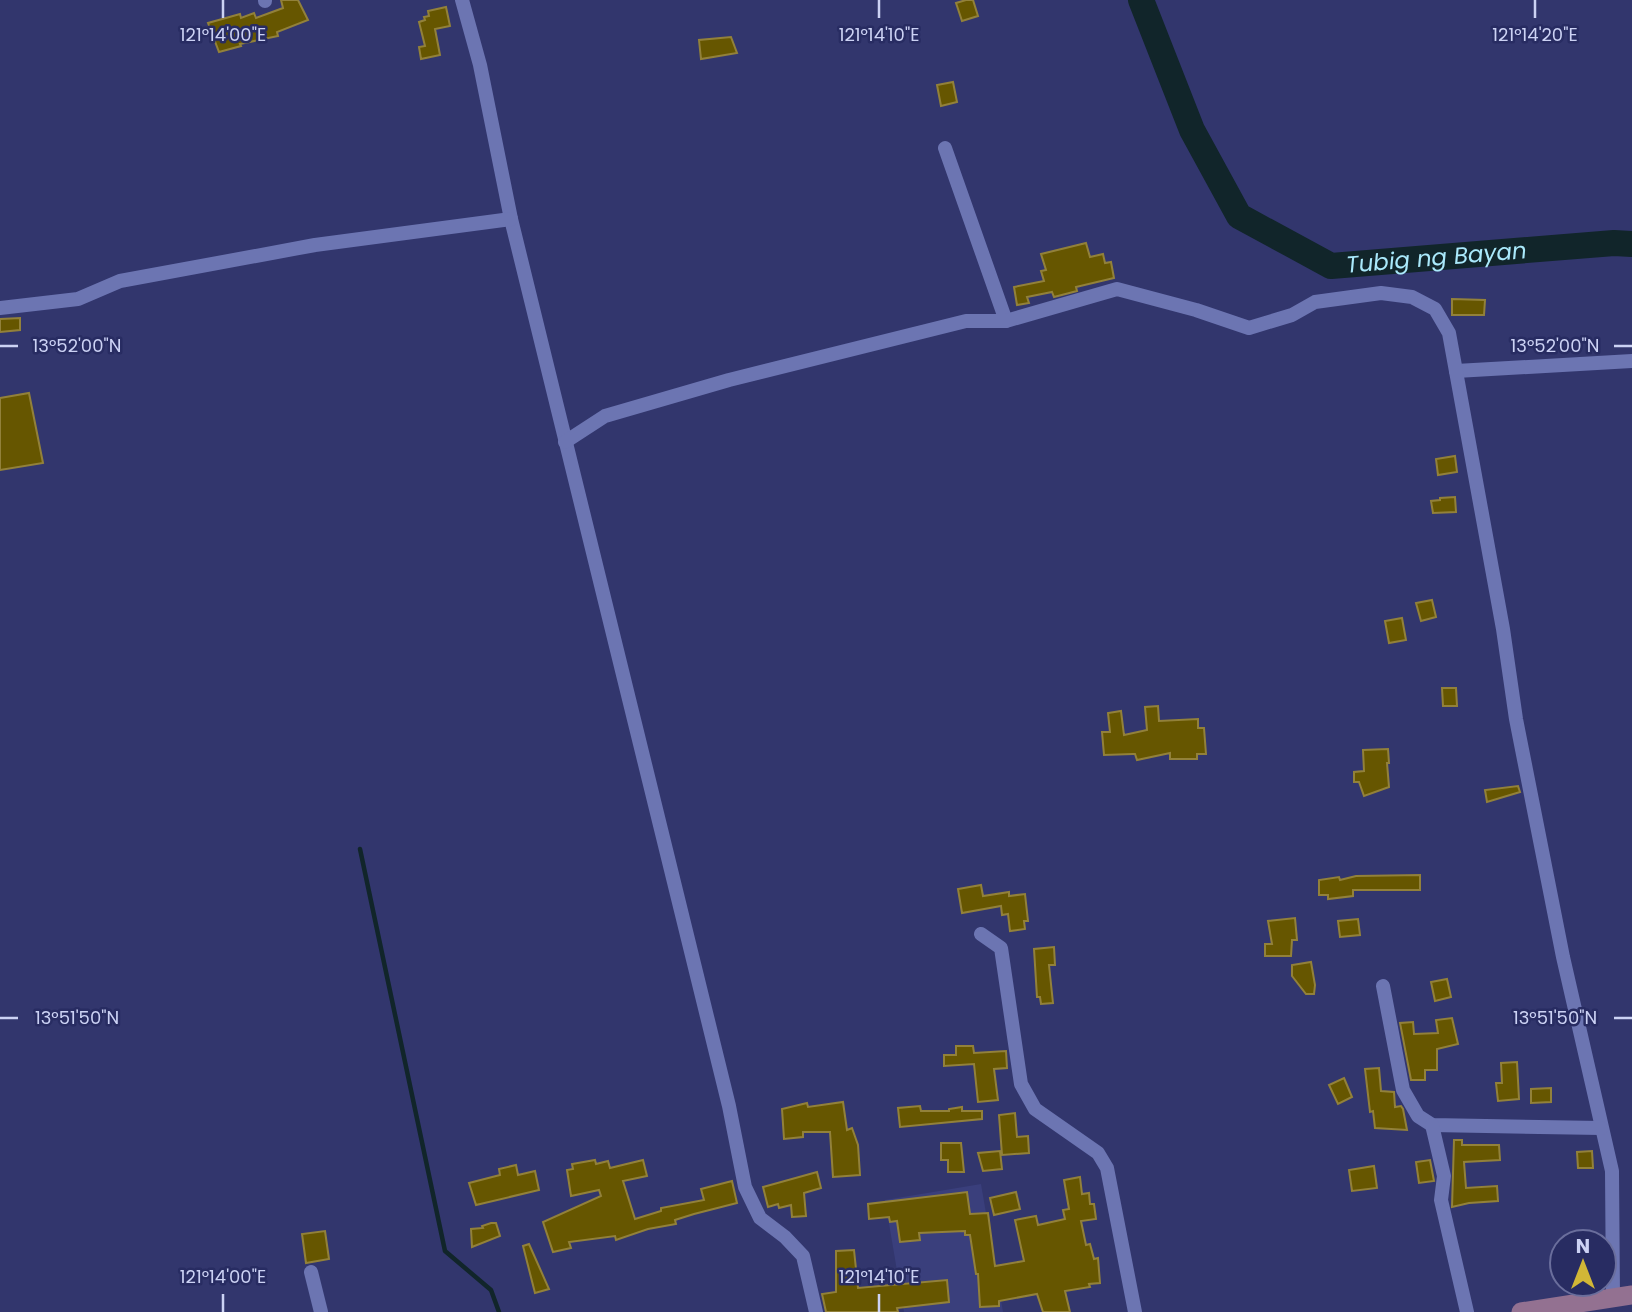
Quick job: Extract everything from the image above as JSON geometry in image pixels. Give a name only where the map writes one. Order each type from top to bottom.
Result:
[{"type":"main road","points":[[1521,1312],[1622,1297]]},
{"type":"street","points":[[462,0],[480,65],[511,219],[729,1107],[746,1187],[760,1218],[785,1237],[803,1256],[816,1312]]},
{"type":"street","points":[[945,148],[1006,321]]},
{"type":"street","points":[[0,308],[78,299],[120,281],[302,247],[511,219]]},
{"type":"street","points":[[565,442],[605,416],[729,380],[966,321],[1006,321],[1117,289],[1196,310],[1249,328],[1292,315],[1315,302],[1381,293],[1412,297],[1435,309],[1449,333],[1503,629],[1516,719],[1563,957],[1612,1171],[1622,1297]]},
{"type":"street","points":[[1456,371],[1632,361]]},
{"type":"street","points":[[981,934],[1001,948],[1021,1084],[1035,1109],[1098,1153],[1107,1168],[1135,1312]]},
{"type":"street","points":[[1383,986],[1403,1090],[1418,1116],[1432,1125],[1601,1128]]},
{"type":"street","points":[[1432,1125],[1444,1176],[1441,1200],[1467,1312]]},
{"type":"street","points":[[311,1272],[321,1312]]},
{"type":"shaded area","points":[[981,1184],[1003,1312],[904,1312],[885,1200]]},
{"type":"building","points":[[281,0],[298,0],[308,20],[277,32],[278,36],[240,44],[241,46],[219,52],[208,23],[240,14],[241,18],[254,13],[256,18],[283,8]]},
{"type":"building","points":[[973,0],[978,16],[962,21],[956,3]]},
{"type":"building","points":[[446,7],[450,26],[435,29],[440,55],[421,59],[419,47],[425,46],[419,22],[429,16],[428,11]]},
{"type":"building","points":[[731,37],[737,53],[701,59],[699,40]]},
{"type":"building","points":[[953,82],[957,102],[941,106],[937,85]]},
{"type":"building","points":[[1086,243],[1090,257],[1103,254],[1105,263],[1111,262],[1114,278],[1076,287],[1077,291],[1054,297],[1052,292],[1027,297],[1029,303],[1017,305],[1014,287],[1044,281],[1041,271],[1046,270],[1041,254]]},
{"type":"building","points":[[1452,299],[1485,300],[1484,315],[1452,315]]},
{"type":"building","points":[[20,318],[20,330],[0,332],[0,319]]},
{"type":"building","points":[[29,393],[43,463],[0,470],[0,398]]},
{"type":"building","points":[[1455,456],[1457,472],[1438,475],[1436,459]]},
{"type":"building","points":[[1455,497],[1456,512],[1433,513],[1431,501]]},
{"type":"building","points":[[1432,600],[1436,617],[1421,621],[1416,603]]},
{"type":"building","points":[[1402,618],[1406,640],[1389,643],[1385,621]]},
{"type":"building","points":[[1442,688],[1456,688],[1457,706],[1443,706]]},
{"type":"building","points":[[1158,706],[1159,721],[1198,719],[1198,728],[1204,728],[1206,754],[1197,754],[1197,759],[1170,759],[1170,753],[1137,760],[1135,754],[1104,755],[1102,732],[1110,732],[1108,713],[1121,711],[1124,735],[1147,730],[1145,707]]},
{"type":"building","points":[[1388,749],[1389,787],[1364,796],[1359,782],[1354,782],[1354,772],[1364,771],[1363,750]]},
{"type":"building","points":[[1518,786],[1520,792],[1487,802],[1485,790]]},
{"type":"building","points":[[1420,875],[1420,890],[1353,890],[1353,896],[1328,899],[1328,895],[1319,895],[1319,880],[1339,877],[1340,880],[1356,876]]},
{"type":"building","points":[[981,885],[983,896],[1009,892],[1009,896],[1025,894],[1028,921],[1024,921],[1025,929],[1010,931],[1008,914],[1002,915],[1001,906],[962,913],[958,889]]},
{"type":"building","points":[[1295,918],[1297,940],[1292,940],[1291,956],[1265,956],[1265,944],[1272,944],[1268,921]]},
{"type":"building","points":[[1358,919],[1360,935],[1340,937],[1338,921]]},
{"type":"building","points":[[1054,947],[1055,965],[1049,965],[1053,1003],[1041,1004],[1040,997],[1037,997],[1034,949]]},
{"type":"building","points":[[1311,962],[1314,994],[1306,994],[1292,976],[1292,965]]},
{"type":"building","points":[[1447,979],[1451,997],[1435,1001],[1431,982]]},
{"type":"building","points":[[1452,1018],[1458,1044],[1437,1049],[1437,1070],[1425,1070],[1425,1080],[1411,1080],[1400,1023],[1413,1022],[1414,1034],[1438,1033],[1436,1020]]},
{"type":"building","points":[[956,1046],[973,1046],[974,1053],[1006,1051],[1007,1068],[994,1069],[998,1100],[978,1102],[974,1064],[944,1066],[944,1055],[956,1055]]},
{"type":"building","points":[[1517,1062],[1519,1099],[1498,1101],[1496,1083],[1502,1083],[1501,1063]]},
{"type":"building","points":[[1379,1068],[1381,1091],[1394,1092],[1395,1107],[1401,1106],[1403,1109],[1407,1130],[1375,1128],[1373,1111],[1370,1112],[1365,1069]]},
{"type":"building","points":[[1344,1078],[1352,1097],[1338,1104],[1329,1085]]},
{"type":"building","points":[[1551,1088],[1551,1102],[1531,1103],[1531,1089]]},
{"type":"building","points":[[843,1102],[847,1130],[852,1128],[858,1145],[860,1175],[833,1177],[830,1132],[803,1132],[803,1137],[784,1139],[782,1109],[807,1103],[808,1107]]},
{"type":"building","points":[[920,1106],[921,1111],[949,1111],[962,1107],[962,1111],[982,1111],[982,1119],[900,1127],[898,1108]]},
{"type":"building","points":[[1015,1113],[1017,1137],[1028,1136],[1029,1153],[1002,1155],[999,1115]]},
{"type":"building","points":[[1454,1140],[1462,1140],[1462,1145],[1499,1145],[1500,1160],[1464,1162],[1466,1188],[1497,1186],[1498,1201],[1452,1207]]},
{"type":"building","points":[[941,1143],[961,1143],[964,1172],[948,1172],[948,1160],[941,1160]]},
{"type":"building","points":[[1000,1151],[1002,1169],[983,1171],[978,1153]]},
{"type":"building","points":[[1592,1151],[1593,1168],[1578,1168],[1577,1152]]},
{"type":"building","points":[[595,1160],[596,1164],[608,1161],[610,1168],[643,1160],[647,1176],[623,1181],[635,1219],[661,1211],[661,1208],[704,1200],[701,1189],[732,1181],[737,1203],[675,1220],[676,1224],[648,1229],[616,1240],[615,1236],[569,1242],[571,1248],[553,1252],[543,1222],[601,1196],[599,1190],[571,1196],[567,1170],[573,1169],[572,1164]]},
{"type":"building","points":[[1430,1160],[1434,1181],[1419,1183],[1416,1162]]},
{"type":"building","points":[[516,1165],[518,1175],[535,1171],[539,1190],[476,1205],[469,1183],[500,1175],[499,1169]]},
{"type":"building","points":[[1374,1166],[1377,1188],[1352,1191],[1349,1170]]},
{"type":"building","points":[[817,1172],[821,1188],[804,1193],[806,1216],[792,1217],[791,1205],[779,1208],[778,1204],[768,1207],[763,1187]]},
{"type":"building","points":[[1080,1177],[1082,1194],[1089,1193],[1090,1204],[1094,1204],[1096,1219],[1081,1221],[1086,1245],[1090,1244],[1094,1259],[1098,1258],[1100,1283],[1065,1291],[1070,1312],[1043,1312],[1037,1294],[999,1301],[999,1306],[980,1307],[978,1274],[970,1235],[965,1235],[965,1231],[919,1233],[920,1240],[900,1242],[897,1221],[890,1222],[889,1217],[869,1219],[868,1204],[967,1192],[970,1214],[988,1213],[995,1266],[1024,1261],[1015,1220],[1036,1216],[1038,1225],[1065,1219],[1063,1210],[1069,1209],[1064,1180]]},
{"type":"building","points":[[1016,1192],[1020,1209],[994,1215],[990,1198]]},
{"type":"building","points":[[496,1223],[500,1236],[472,1247],[471,1229],[483,1228],[482,1226]]},
{"type":"building","points":[[325,1231],[329,1259],[306,1263],[302,1234]]},
{"type":"building","points":[[529,1244],[549,1289],[535,1293],[523,1246]]},
{"type":"building","points":[[854,1250],[858,1288],[947,1280],[949,1302],[897,1308],[898,1312],[826,1312],[822,1294],[836,1292],[836,1251]]},
{"type":"waterway","name":"Tubig ng Bayan","points":[[1141,0],[1192,130],[1239,216],[1331,266],[1614,243],[1632,244]]},
{"type":"waterway","points":[[360,849],[445,1251],[491,1290],[499,1312]]}]
